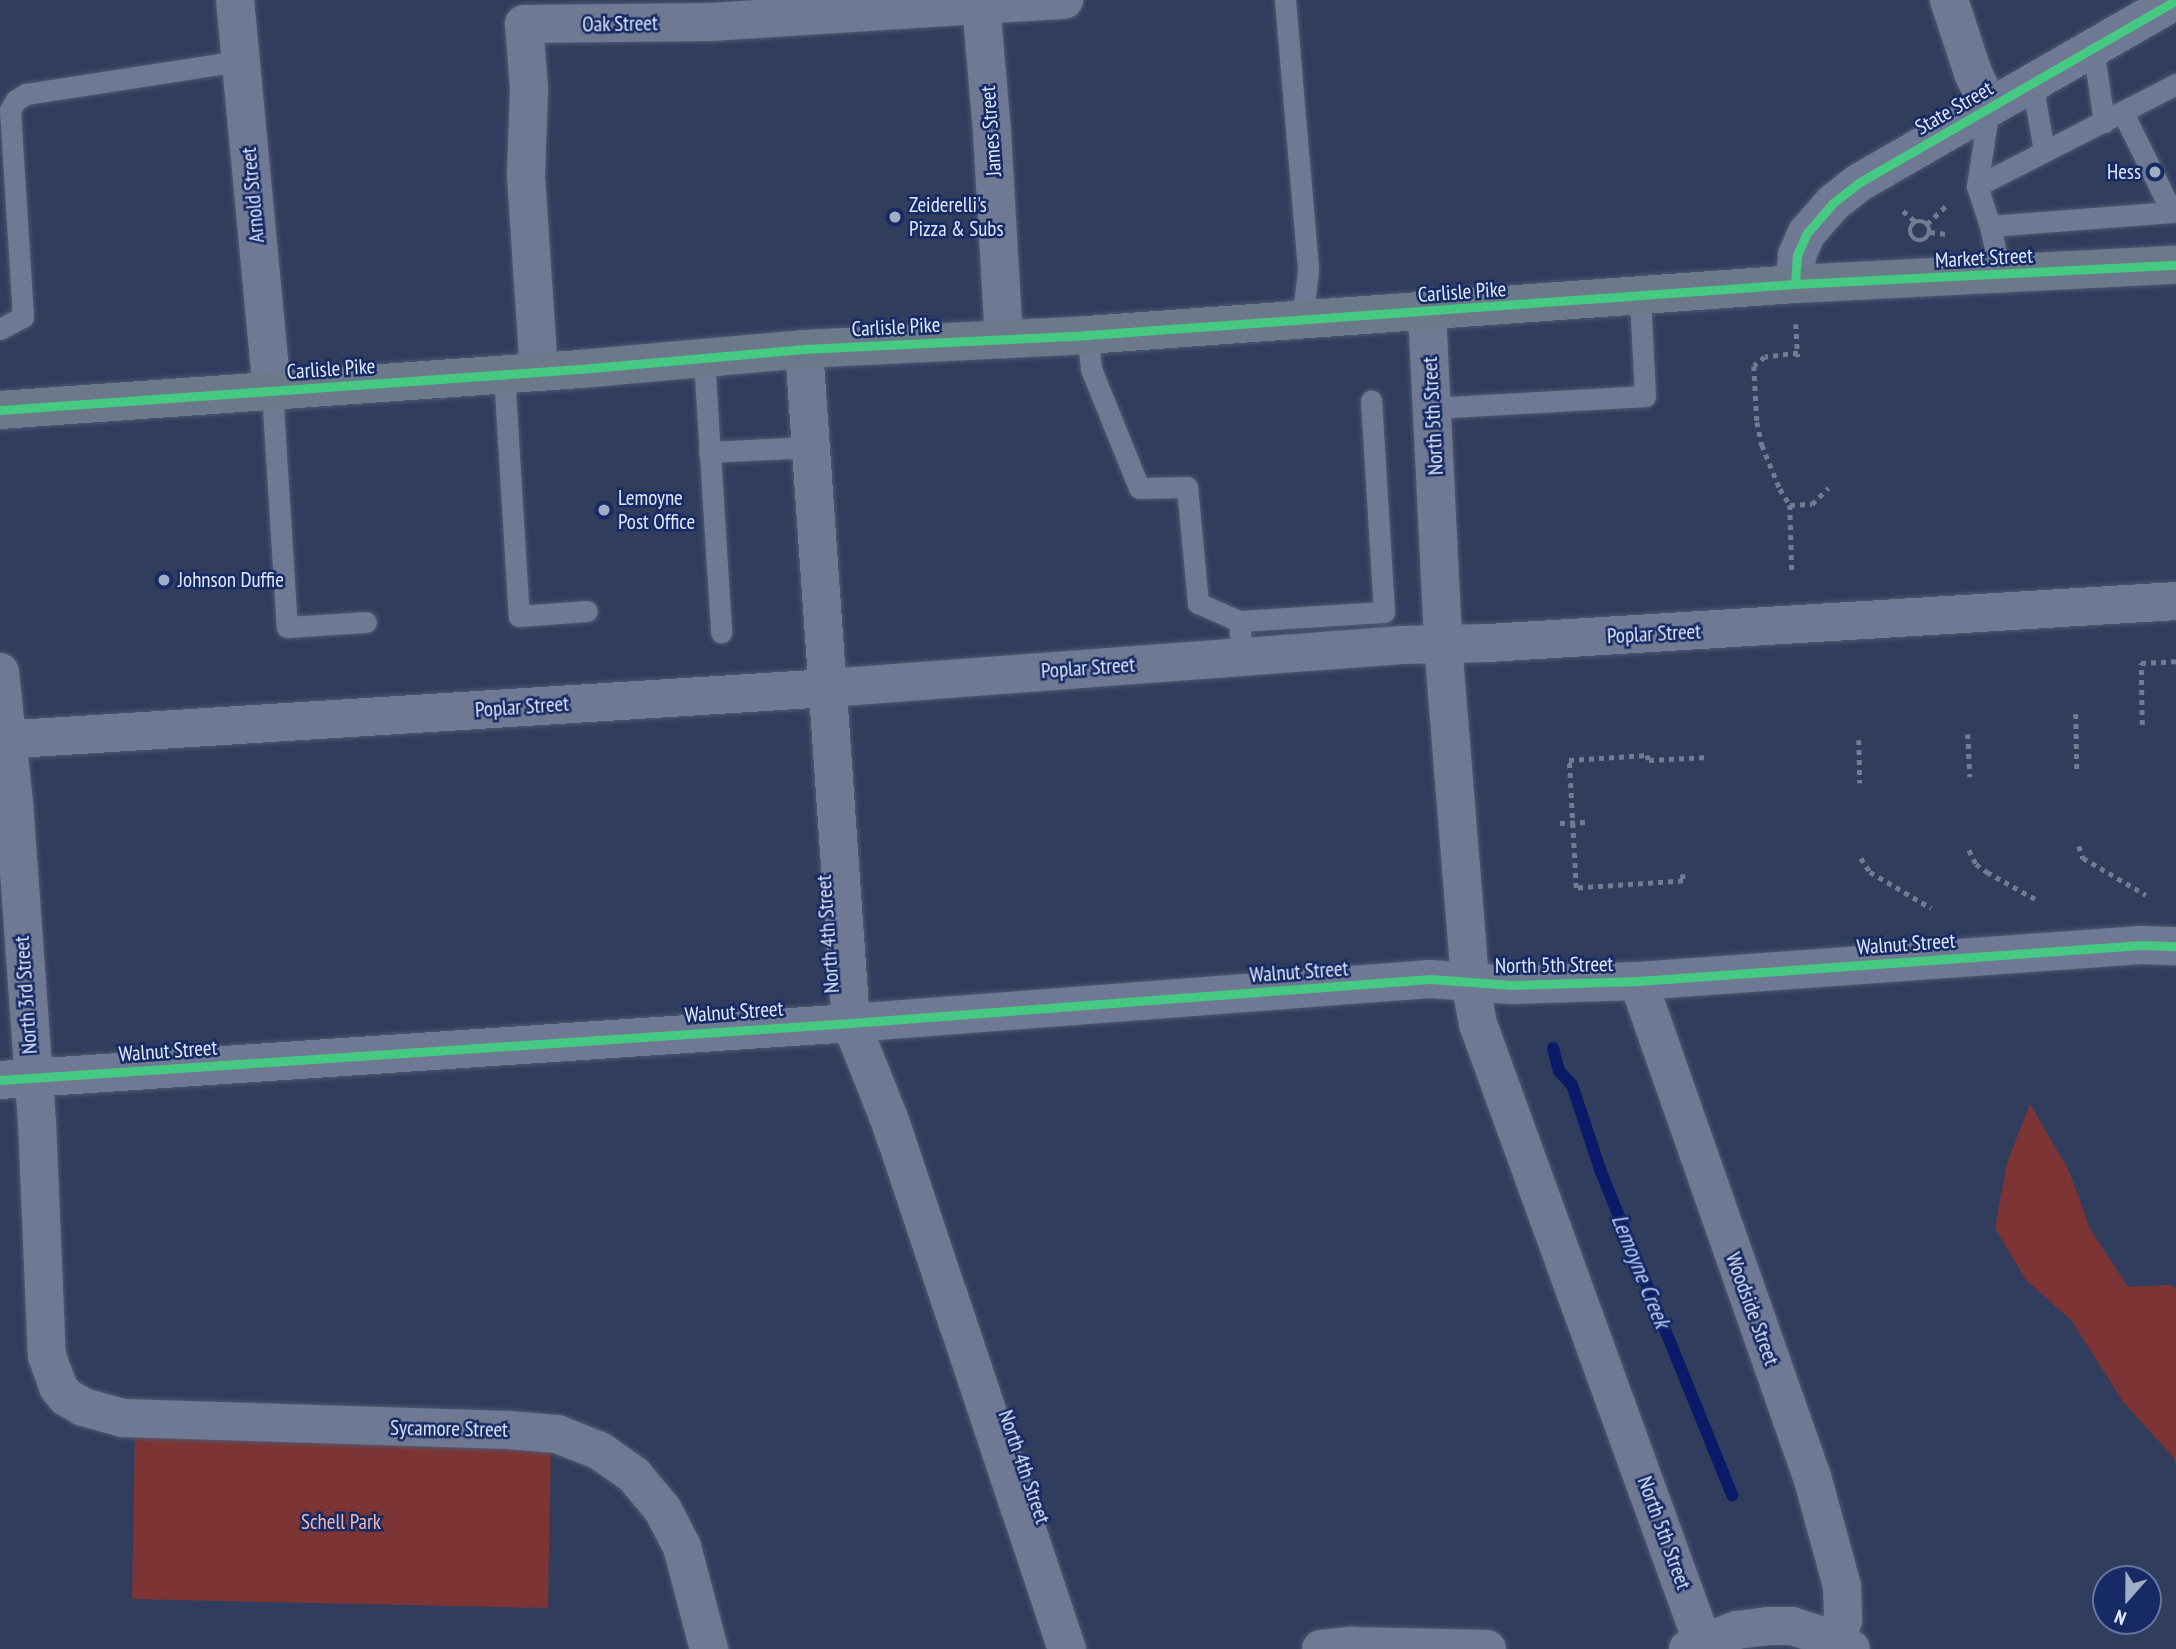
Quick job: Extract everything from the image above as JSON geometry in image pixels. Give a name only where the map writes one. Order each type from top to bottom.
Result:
[{"type":"main road","name":"Market Street","points":[[1795,284],[2001,276],[2176,265]]},
{"type":"main road","name":"Carlisle Pike","points":[[0,410],[522,373],[804,349],[1004,340],[1302,321],[1640,298],[1795,284]]},
{"type":"street","name":"Arnold Street","points":[[235,0],[272,391]]},
{"type":"street","name":"Oak Street","points":[[522,373],[529,88],[523,12],[709,22],[981,3],[1064,0]]},
{"type":"street","points":[[1949,0],[1973,73],[1989,107]]},
{"type":"street","name":"State Street","points":[[1795,284],[1797,255],[1807,233],[1833,203],[1860,183],[2176,0]]},
{"type":"street","name":"James Street","points":[[981,3],[992,132],[1004,340]]},
{"type":"street","name":"North 5th Street","points":[[1427,312],[1443,644],[1470,982],[1486,1051],[1699,1648]]},
{"type":"street","name":"North 4th Street","points":[[804,349],[851,1023],[890,1121],[1067,1649]]},
{"type":"street","name":"Poplar Street","points":[[3,740],[828,688],[1241,639],[1336,633],[1443,644],[2176,601]]},
{"type":"street","name":"North 3rd Street","points":[[0,674],[3,740],[14,802],[16,1079],[37,1122],[47,1356],[58,1387],[66,1397]]},
{"type":"street","name":"Walnut Street","points":[[1639,981],[2128,946],[2176,946]]},
{"type":"street","name":"Walnut Street","points":[[16,1079],[851,1023],[1430,979],[1470,982]]},
{"type":"street","name":"North 5th Street","points":[[1470,982],[1511,985],[1639,981]]},
{"type":"street","name":"Woodside Street","points":[[1639,981],[1813,1480],[1842,1587],[1843,1644]]},
{"type":"street","name":"Sycamore Street","points":[[66,1397],[83,1407],[123,1418],[509,1430],[557,1434],[600,1451],[634,1475],[663,1510],[682,1547],[709,1649]]},
{"type":"street","points":[[1699,1648],[1737,1630],[1769,1626],[1792,1626],[1843,1644]]},
{"type":"street","points":[[1321,1649],[1352,1646],[1487,1649]]},
{"type":"lane","points":[[1285,0],[1308,271],[1302,321]]},
{"type":"lane","points":[[2092,48],[2104,122]]},
{"type":"lane","points":[[0,329],[23,317],[10,110],[16,100],[39,92],[240,61]]},
{"type":"lane","points":[[2032,82],[2044,151]]},
{"type":"lane","points":[[1967,190],[2176,84]]},
{"type":"lane","points":[[1989,107],[1967,190],[1990,226],[2001,276]]},
{"type":"lane","points":[[1990,226],[2174,211],[2123,113]]},
{"type":"lane","points":[[1433,408],[1645,396],[1640,298]]},
{"type":"lane","points":[[1087,335],[1091,369],[1139,488],[1187,487],[1198,603],[1241,639]]},
{"type":"lane","points":[[704,359],[721,632]]},
{"type":"lane","points":[[522,373],[519,616],[587,611]]},
{"type":"lane","points":[[272,391],[287,626],[366,622]]},
{"type":"lane","points":[[1336,633],[1384,612],[1371,400]]},
{"type":"lane","points":[[709,452],[810,447]]},
{"type":"path","points":[[1927,224],[1967,190]]},
{"type":"path","points":[[1903,211],[1916,222],[1927,224]]},
{"type":"path","points":[[1916,222],[1910,232],[1919,240],[1925,240],[1930,235],[1927,224]]},
{"type":"path","points":[[1792,571],[1790,505],[1780,489],[1762,445],[1757,422],[1754,366],[1765,357],[1798,355],[1796,324]]},
{"type":"path","points":[[1790,505],[1812,504],[1828,488]]},
{"type":"path","points":[[2143,725],[2141,663],[2176,661]]},
{"type":"path","points":[[2076,715],[2077,769]]},
{"type":"path","points":[[1968,734],[1970,778]]},
{"type":"path","points":[[1860,740],[1860,783]]},
{"type":"path","points":[[1683,874],[1683,881],[1576,888],[1569,760],[1647,755],[1649,760],[1708,757]]},
{"type":"path","points":[[1560,823],[1589,822]]},
{"type":"path","points":[[2079,846],[2083,858],[2146,895]]},
{"type":"path","points":[[1969,850],[1976,864],[2037,900]]},
{"type":"path","points":[[1861,858],[1870,872],[1931,908]]},
{"type":"green space","points":[[2030,1104],[2069,1171],[2090,1229],[2128,1287],[2169,1285],[2176,1288],[2176,1466],[2174,1458],[2124,1403],[2071,1320],[2026,1280],[1995,1228],[2007,1163]]},
{"type":"green space","name":"Schell Park","points":[[135,1436],[551,1445],[548,1608],[132,1599]]},
{"type":"waterway","name":"Lemoyne Creek","points":[[1553,1048],[1559,1071],[1572,1085],[1601,1172],[1732,1495]]},
{"type":"cycle path","points":[[1795,284],[1797,255],[1807,233],[1833,203],[1860,182],[2176,0]]},
{"type":"cycle path","points":[[0,410],[580,369],[804,349],[1087,335],[1795,284],[2176,265]]},
{"type":"cycle path","points":[[0,1080],[851,1023],[1430,979],[1512,985],[1638,981],[2142,945],[2176,946]]},
{"type":"place","name":"Hess","points":[[2155,172]]},
{"type":"place","name":"Zeiderelli's Pizza & Subs","points":[[895,217]]},
{"type":"place","name":"Lemoyne Post Office","points":[[604,510]]},
{"type":"place","name":"Johnson Duffie","points":[[164,580]]}]
